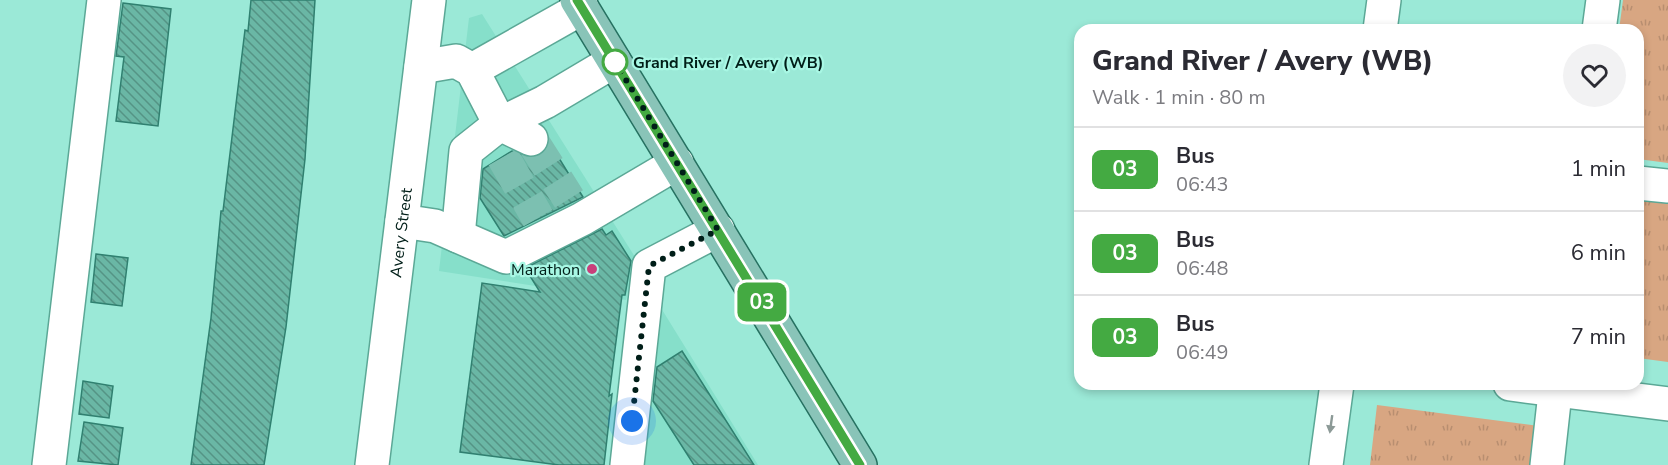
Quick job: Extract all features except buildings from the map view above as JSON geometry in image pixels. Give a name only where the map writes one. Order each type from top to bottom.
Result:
[{"type":"main road","points":[[580,4],[860,465]]},
{"type":"street","points":[[49,465],[104,0]]},
{"type":"street","name":"Avery Street","points":[[372,465],[429,0]]},
{"type":"street","points":[[1381,24],[1384,0]]},
{"type":"street","points":[[1600,24],[1603,0]]},
{"type":"street","points":[[472,70],[580,4]]},
{"type":"street","points":[[421,67],[456,61],[472,70],[500,124],[503,157]]},
{"type":"street","points":[[458,236],[466,151],[500,124],[545,102],[614,61]]},
{"type":"street","points":[[500,124],[531,139]]},
{"type":"street","points":[[402,221],[435,226],[506,257],[544,227],[576,209],[677,163]]},
{"type":"street","points":[[1644,184],[1668,186]]},
{"type":"street","points":[[627,465],[649,266],[718,230]]},
{"type":"street","points":[[1326,465],[1336,390]]},
{"type":"street","points":[[1547,465],[1556,390]]},
{"type":"street","points":[[1576,390],[1668,404]]},
{"type":"shaded area","points":[[482,14],[635,257],[626,300],[439,271],[469,18]]},
{"type":"shaded area","points":[[661,308],[758,465],[641,465]]},
{"type":"green space","points":[[1623,0],[1668,0],[1668,163],[1644,160],[1644,24],[1620,24]]},
{"type":"green space","points":[[1644,194],[1668,197],[1668,362],[1644,359]]},
{"type":"green space","points":[[1377,405],[1539,426],[1535,465],[1370,465]]},
{"type":"tunnel","points":[[531,139],[569,199]]},
{"type":"tunnel","points":[[503,157],[538,218]]},
{"type":"bus line","name":"03","points":[[577,0],[860,465]]},
{"type":"place","name":"Grand River / Avery (WB)","points":[[615,62]]},
{"type":"place","name":"Marathon","points":[[592,269]]},
{"type":"route","points":[[615,62],[718,230],[649,266],[632,421]]}]
